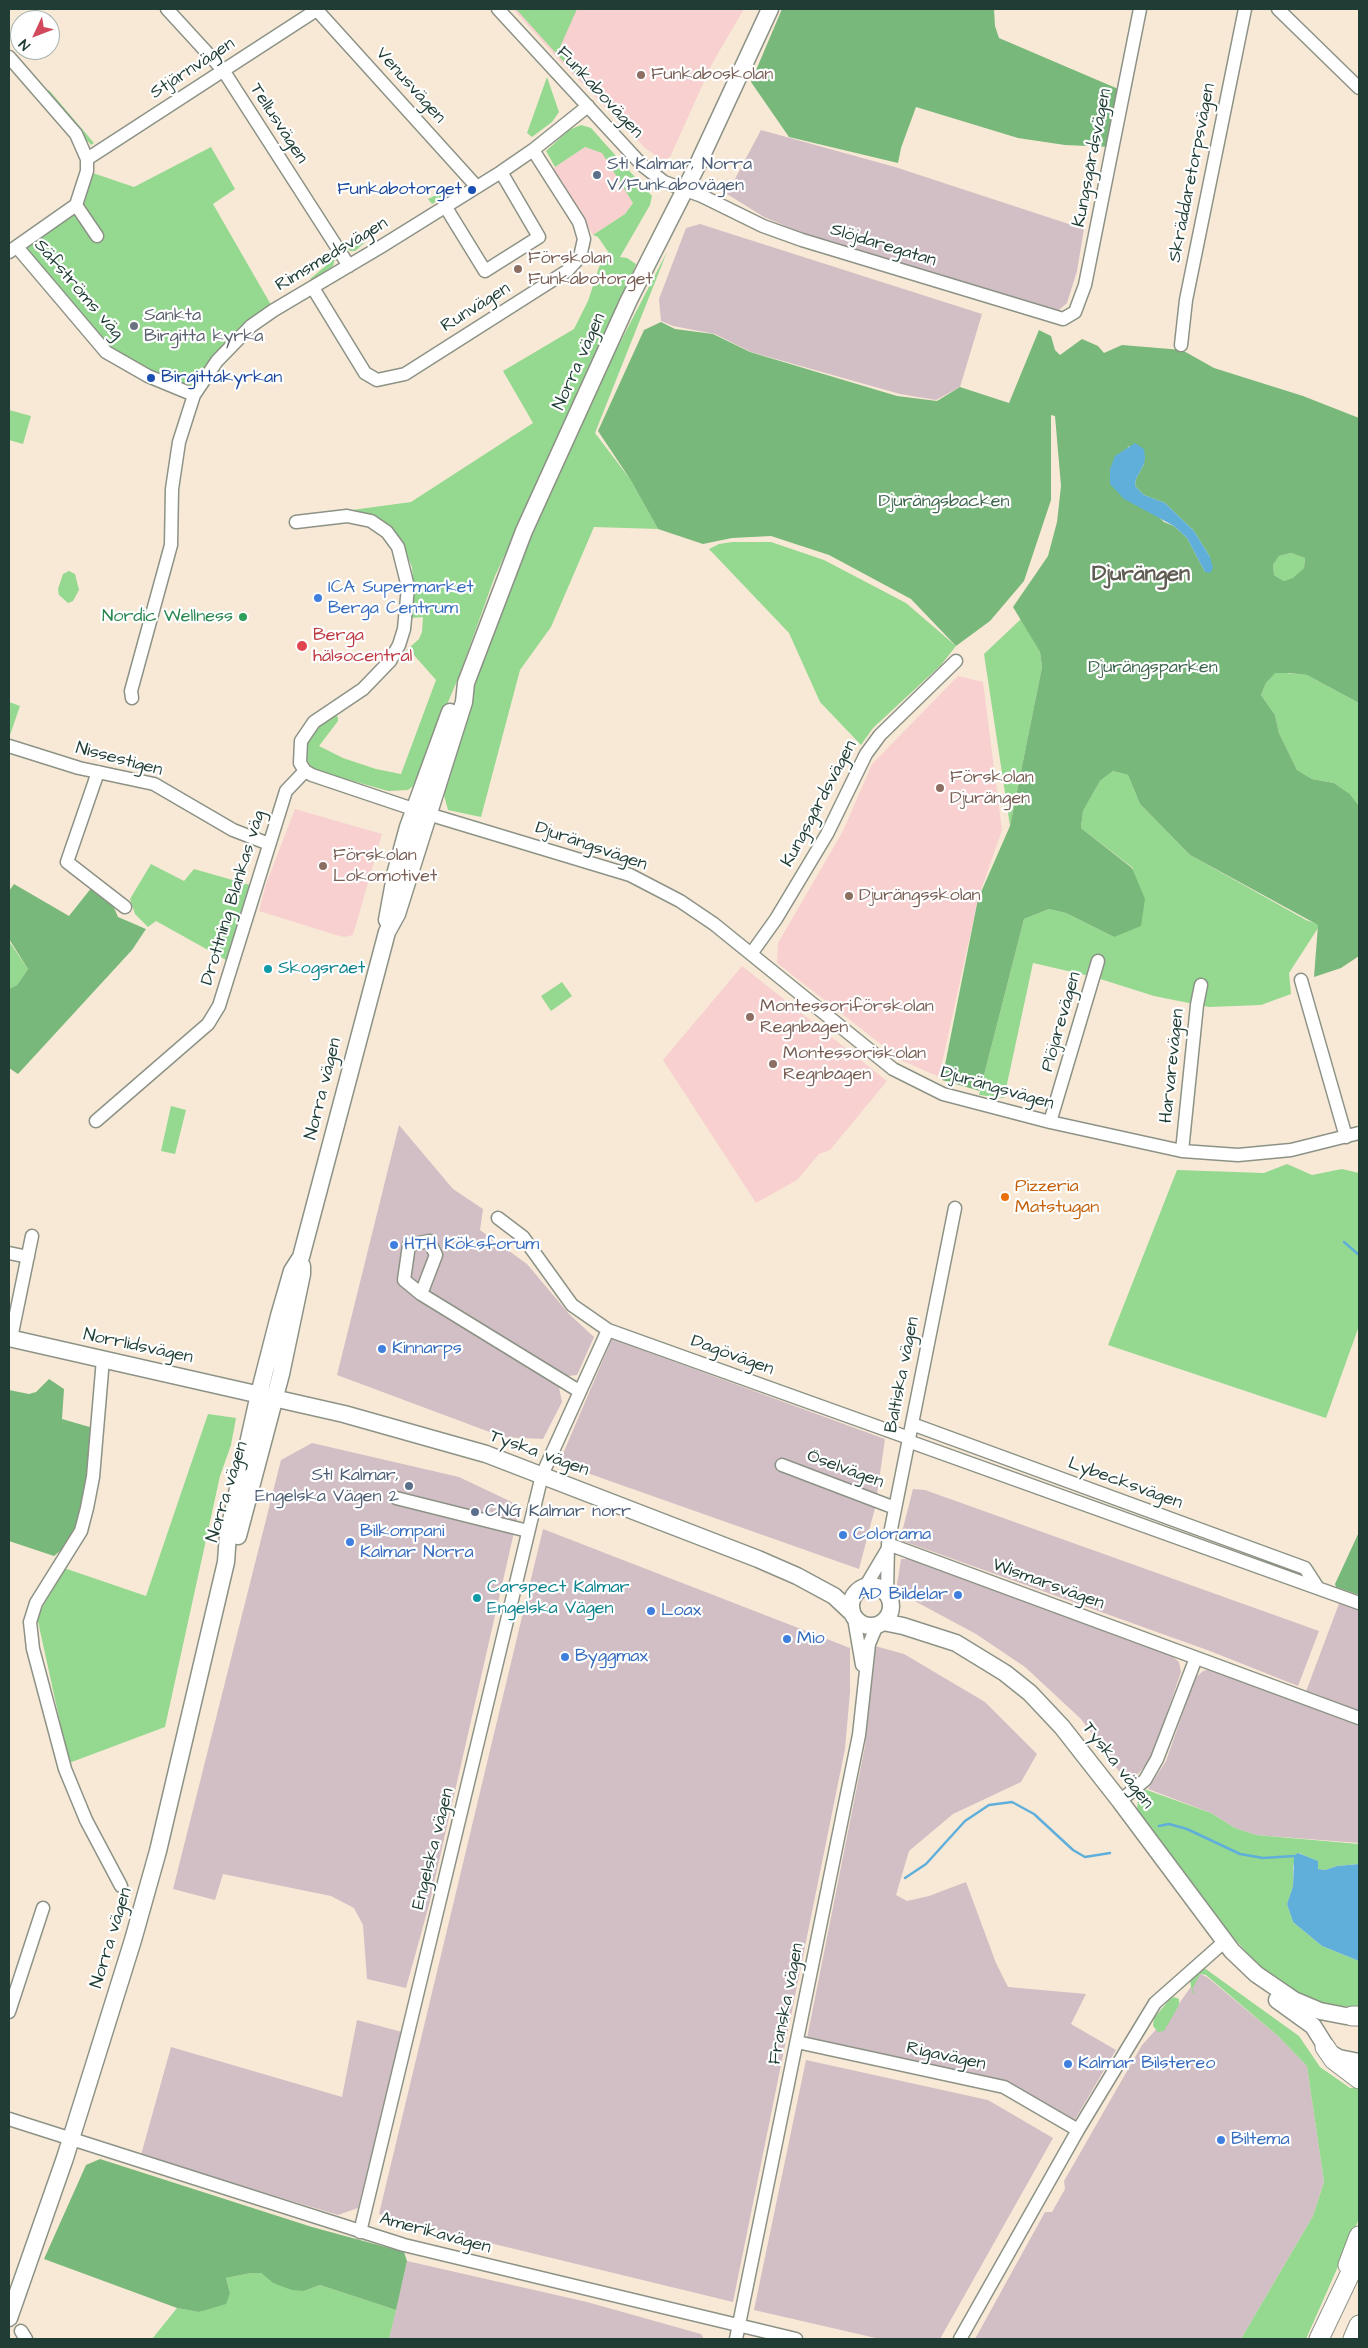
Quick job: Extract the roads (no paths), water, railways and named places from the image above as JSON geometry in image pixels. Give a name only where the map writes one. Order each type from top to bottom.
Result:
[{"type":"highway","points":[[1324,2044],[1334,2060],[1359,2079]]},
{"type":"highway","points":[[1319,2339],[1359,2236]]},
{"type":"highway","points":[[1330,2313],[1359,2255]]},
{"type":"highway","points":[[1353,2339],[1359,2325]]},
{"type":"main road","name":"Norra vägen","points":[[9,2318],[70,2140],[133,1940],[158,1851],[226,1562],[228,1534],[259,1394],[292,1272],[301,1256],[387,932],[387,911],[394,879],[421,811],[456,697],[466,683],[524,530],[629,300],[698,164],[770,9]]},
{"type":"main road","name":"Norra vägen","points":[[226,1562],[238,1536],[275,1398],[302,1274],[301,1256]]},
{"type":"main road","name":"Norrlidsvägen","points":[[10,1338],[259,1394]]},
{"type":"main road","name":"Tyska vägen","points":[[259,1394],[378,1423],[486,1454],[748,1554],[797,1576],[834,1596],[853,1615]]},
{"type":"main road","name":"Tyska vägen","points":[[797,1576],[863,1588]]},
{"type":"main road","points":[[877,1587],[889,1597],[890,1614],[880,1624],[866,1625],[853,1615],[853,1598],[863,1588],[877,1587]]},
{"type":"main road","name":"Tyska vägen","points":[[889,1597],[907,1615],[984,1659],[1030,1693],[1062,1728],[1120,1801],[1228,1946],[1262,1988],[1308,2022],[1324,2044]]},
{"type":"main road","name":"Tyska vägen","points":[[880,1624],[941,1636]]},
{"type":"main road","name":"Tyska vägen","points":[[1228,1946],[1256,1974],[1294,2000],[1320,2011],[1354,2017]]},
{"type":"main road","points":[[1354,2017],[1333,2018],[1328,2022],[1324,2029],[1324,2044],[1334,2056],[1359,2062]]},
{"type":"street","name":"Tellusvägen","points":[[167,9],[223,70],[349,266]]},
{"type":"street","name":"Stjärnvägen","points":[[87,159],[317,9]]},
{"type":"street","name":"Venusvägen","points":[[317,9],[477,187]]},
{"type":"street","name":"Funkabovägen","points":[[498,9],[642,165],[664,182],[684,190]]},
{"type":"street","name":"Kungsgårdsvägen","points":[[1075,312],[1085,285],[1097,231],[1140,9]]},
{"type":"street","name":"Skräddaretorpsvägen","points":[[1181,345],[1190,281],[1244,9]]},
{"type":"street","points":[[1278,9],[1359,88]]},
{"type":"street","points":[[9,57],[76,134],[87,159],[84,186],[76,205],[13,250]]},
{"type":"street","name":"Rimsmedsvägen","points":[[132,698],[131,691],[170,545],[173,480],[179,442],[194,394],[217,362],[251,326],[274,310],[477,187],[533,150],[588,106]]},
{"type":"street","name":"Runvägen","points":[[313,288],[365,373],[377,380],[405,374],[567,271],[580,257],[584,240],[579,222],[533,150]]},
{"type":"street","points":[[445,206],[486,271],[539,237],[500,172]]},
{"type":"street","name":"Slöjdaregatan","points":[[684,190],[763,226],[802,240],[1053,318],[1063,319],[1075,312]]},
{"type":"street","points":[[76,205],[97,236]]},
{"type":"street","name":"Säfströms väg","points":[[13,250],[106,352],[148,376],[194,394]]},
{"type":"street","points":[[296,522],[347,516],[371,521],[387,532],[398,547],[408,586],[404,628],[399,645],[390,661],[363,689],[314,722],[306,730],[301,741],[300,763],[305,771],[312,775],[421,811]]},
{"type":"street","name":"Kungsgårdsvägen","points":[[750,954],[776,920],[827,834],[866,754],[880,735],[956,661]]},
{"type":"street","name":"Nissestigen","points":[[9,746],[79,768],[154,784],[233,830],[269,844]]},
{"type":"street","name":"Drottning Blankas väg","points":[[96,1121],[208,1024],[219,1006],[286,791],[305,771]]},
{"type":"street","points":[[98,772],[67,862],[125,907]]},
{"type":"street","name":"Djurängsvägen","points":[[421,811],[630,875],[680,901],[714,924],[893,1069],[943,1094],[1050,1122],[1182,1151],[1238,1154],[1291,1150],[1359,1133]]},
{"type":"street","name":"Plöjarevägen","points":[[1050,1122],[1098,961]]},
{"type":"street","points":[[1301,980],[1346,1137]]},
{"type":"street","name":"Harvarevägen","points":[[1182,1151],[1197,1005],[1201,985]]},
{"type":"street","name":"Baltiska vägen","points":[[889,1597],[888,1547],[955,1208]]},
{"type":"street","name":"Dagövägen","points":[[498,1218],[524,1237],[572,1305],[608,1330],[908,1440]]},
{"type":"street","points":[[10,1338],[32,1236]]},
{"type":"street","points":[[9,1253],[28,1257]]},
{"type":"street","points":[[421,1294],[579,1391]]},
{"type":"street","points":[[542,1475],[608,1330]]},
{"type":"street","points":[[103,1359],[93,1477],[87,1508],[80,1531],[36,1603],[30,1622],[33,1649],[65,1769],[86,1820],[121,1886]]},
{"type":"street","name":"Lybecksvägen","points":[[912,1424],[1305,1568],[1318,1588]]},
{"type":"street","name":"Lybecksvägen","points":[[908,1440],[1359,1603]]},
{"type":"street","name":"Öselvägen","points":[[782,1465],[895,1508]]},
{"type":"street","name":"Engelska vägen","points":[[360,2232],[542,1475]]},
{"type":"street","points":[[396,1498],[528,1531]]},
{"type":"street","name":"Baltiska vägen","points":[[863,1588],[888,1547]]},
{"type":"street","name":"Wismarsvägen","points":[[888,1547],[1359,1718]]},
{"type":"street","name":"Franska vägen","points":[[853,1615],[864,1674]]},
{"type":"street","name":"Franska vägen","points":[[736,2339],[858,1735],[869,1644],[880,1624]]},
{"type":"street","points":[[1120,1801],[1145,1780],[1157,1759],[1196,1658]]},
{"type":"street","points":[[9,2012],[43,1908]]},
{"type":"street","points":[[960,2339],[1078,2130],[1155,2002],[1228,1946]]},
{"type":"street","name":"Rigavägen","points":[[797,2042],[1004,2087],[1078,2130]]},
{"type":"street","name":"Amerikavägen","points":[[9,2118],[70,2140],[404,2245],[796,2339]]},
{"type":"water","points":[[1135,443],[1144,449],[1145,458],[1135,486],[1144,495],[1165,503],[1194,531],[1210,557],[1213,568],[1210,573],[1205,572],[1187,538],[1174,526],[1124,499],[1110,484],[1110,469],[1115,456]]},
{"type":"water","points":[[1298,1853],[1318,1861],[1318,1869],[1325,1870],[1337,1866],[1359,1864],[1359,1961],[1322,1946],[1293,1922],[1287,1904],[1293,1886],[1294,1856]]},
{"type":"waterway","points":[[1344,1242],[1359,1255]]},
{"type":"waterway","points":[[905,1878],[926,1864],[965,1821],[989,1805],[1012,1802],[1034,1814],[1073,1850],[1085,1857],[1110,1853]]},
{"type":"waterway","points":[[1159,1826],[1169,1824],[1187,1829],[1240,1854],[1263,1858],[1294,1856]]},
{"type":"place","name":"Funkaboskolan","points":[[641,75]]},
{"type":"place","name":"St1 Kalmar, Norra V/Funkabovägen","points":[[597,175]]},
{"type":"place","name":"Funkabotorget","points":[[472,190]]},
{"type":"place","name":"Förskolan Funkabotorget","points":[[518,269]]},
{"type":"place","name":"Sankta Birgitta kyrka","points":[[134,326]]},
{"type":"place","name":"Birgittakyrkan","points":[[151,378]]},
{"type":"place","name":"ICA Supermarket Berga Centrum","points":[[318,598]]},
{"type":"place","name":"Nordic Wellness","points":[[243,617]]},
{"type":"place","name":"Berga hälsocentral","points":[[302,646]]},
{"type":"place","name":"Förskolan Djurängen","points":[[940,788]]},
{"type":"place","name":"Förskolan Lokomotivet","points":[[323,866]]},
{"type":"place","name":"Djurängsskolan","points":[[849,896]]},
{"type":"place","name":"Skogsrået","points":[[268,969]]},
{"type":"place","name":"Montessoriförskolan Regnbågen","points":[[750,1017]]},
{"type":"place","name":"Montessoriskolan Regnbågen","points":[[773,1064]]},
{"type":"place","name":"Pizzeria Matstugan","points":[[1005,1197]]},
{"type":"place","name":"HTH Köksforum","points":[[394,1245]]},
{"type":"place","name":"Kinnarps","points":[[382,1349]]},
{"type":"place","name":"St1 Kalmar, Engelska Vägen 2","points":[[409,1486]]},
{"type":"place","name":"CNG Kalmar norr","points":[[475,1512]]},
{"type":"place","name":"Colorama","points":[[843,1535]]},
{"type":"place","name":"Bilkompani Kalmar Norra","points":[[350,1542]]},
{"type":"place","name":"AD Bildelar","points":[[958,1595]]},
{"type":"place","name":"Carspect Kalmar Engelska Vägen","points":[[477,1598]]},
{"type":"place","name":"Loax","points":[[651,1611]]},
{"type":"place","name":"Mio","points":[[787,1639]]},
{"type":"place","name":"Byggmax","points":[[565,1657]]},
{"type":"place","name":"Kalmar Bilstereo","points":[[1068,2064]]},
{"type":"place","name":"Biltema","points":[[1221,2140]]},
{"type":"district","name":"Djurängen","points":[[1141,575]]},
{"type":"park label","name":"Djurängsbacken","points":[[944,502]]},
{"type":"park label","name":"Djurängsparken","points":[[1153,668]]}]
